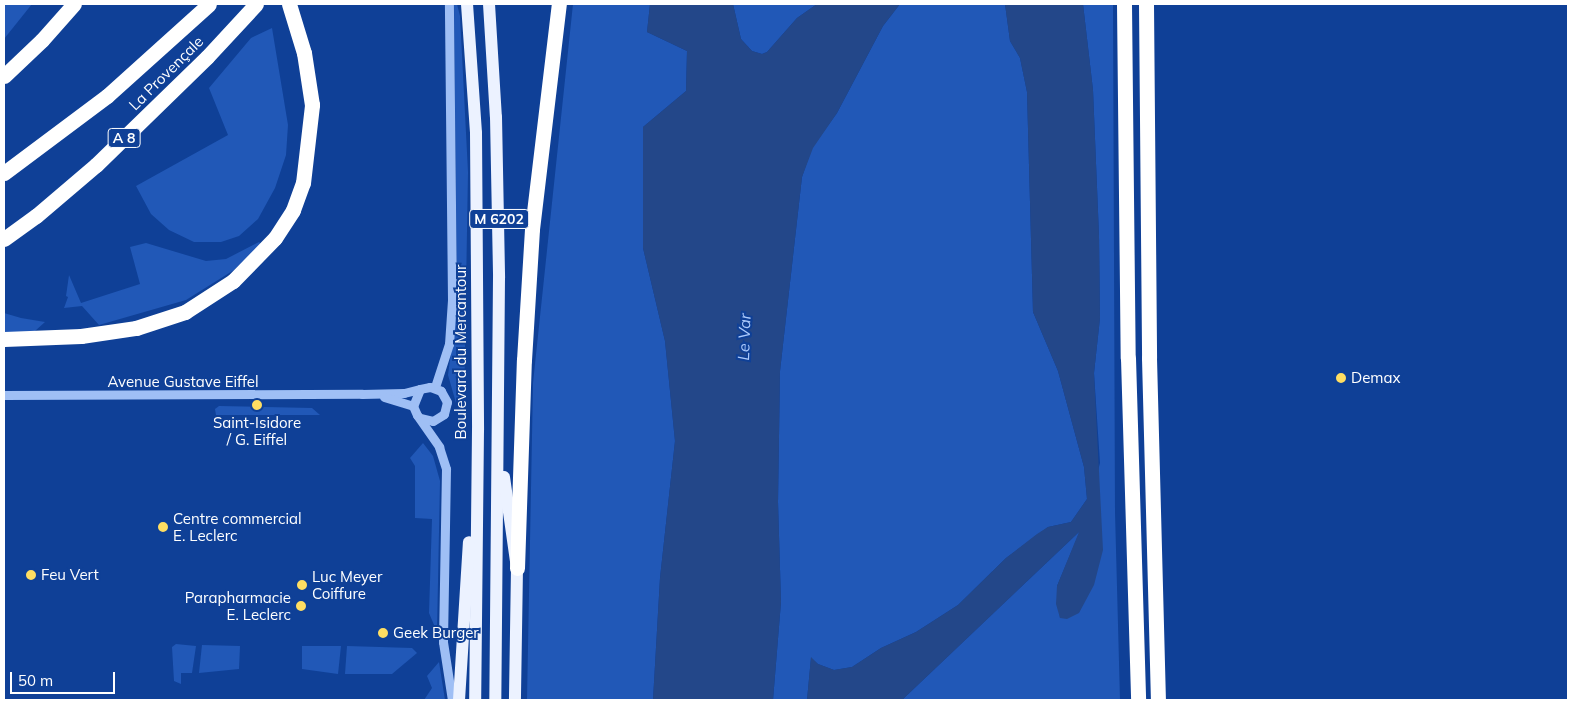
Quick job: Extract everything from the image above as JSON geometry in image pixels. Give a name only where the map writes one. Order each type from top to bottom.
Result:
[{"type":"highway","points":[[4,76],[42,40],[74,4]]},
{"type":"highway","name":"La Provençale","points":[[4,173],[107,96],[209,4]]},
{"type":"highway","name":"La Provençale","points":[[4,239],[36,216],[96,164],[207,57],[256,4]]},
{"type":"highway","points":[[4,339],[81,336],[136,328],[184,312],[233,281],[275,238],[293,210],[304,183],[312,106],[304,52],[289,4]]},
{"type":"highway","points":[[516,568],[524,360],[532,229],[559,4]]},
{"type":"highway","points":[[1124,4],[1128,358],[1138,700]]},
{"type":"highway","points":[[1146,4],[1149,358],[1158,700]]},
{"type":"main road","name":"Boulevard du Mercantour","points":[[467,4],[476,134],[478,430],[475,700]]},
{"type":"main road","name":"M 6202","points":[[489,4],[498,187],[495,700]]},
{"type":"main road","points":[[459,700],[478,430]]},
{"type":"main road","points":[[498,435],[516,568],[515,700]]},
{"type":"street","points":[[435,387],[449,344],[452,308],[449,4]]},
{"type":"street","points":[[435,387],[420,390],[413,406],[439,448],[446,469],[442,642],[452,700]]},
{"type":"street","points":[[420,418],[433,421],[447,408],[445,396],[435,387]]},
{"type":"street","name":"Avenue Gustave Eiffel","points":[[4,395],[362,394],[420,390]]},
{"type":"street","name":"Avenue Gustave Eiffel","points":[[362,394],[388,398],[413,406]]},
{"type":"shaded area","points":[[4,4],[32,4],[4,39]]},
{"type":"shaded area","points":[[454,4],[457,4],[460,16],[468,172],[464,408],[458,410],[448,375],[457,305]]},
{"type":"shaded area","points":[[573,4],[650,4],[647,32],[687,51],[686,91],[643,127],[643,248],[665,341],[675,441],[660,578],[653,700],[527,700],[533,383]]},
{"type":"shaded area","points":[[733,4],[817,4],[797,18],[767,52],[762,54],[752,51],[741,39]]},
{"type":"shaded area","points":[[900,4],[1005,4],[1010,41],[1020,58],[1027,92],[1033,312],[1058,371],[1084,467],[1087,499],[1071,522],[1048,527],[1006,558],[958,605],[916,632],[881,648],[852,667],[834,670],[818,664],[811,658],[807,700],[773,700],[781,602],[778,502],[780,371],[802,177],[812,148],[837,113],[883,26]]},
{"type":"shaded area","points":[[1083,4],[1113,4],[1115,512],[1120,700],[902,700],[1080,531],[1057,586],[1060,618],[1100,463],[1094,373],[1100,318],[1099,236],[1093,90]]},
{"type":"shaded area","points":[[272,28],[288,125],[286,155],[275,188],[258,219],[239,236],[221,242],[194,242],[169,230],[151,214],[136,186],[228,135],[209,88],[251,38]]},
{"type":"shaded area","points":[[259,242],[261,244],[234,270],[186,300],[99,325],[82,306],[64,308],[68,297],[66,296],[69,275],[81,303],[140,284],[130,247],[146,243],[206,261],[226,259]]},
{"type":"shaded area","points":[[4,313],[45,322],[35,331],[4,334]]},
{"type":"shaded area","points":[[219,406],[312,408],[320,415],[216,415],[215,409]]},
{"type":"shaded area","points":[[423,443],[433,456],[440,481],[437,632],[429,613],[432,519],[415,518],[415,466],[410,458]]},
{"type":"shaded area","points":[[176,644],[196,646],[192,673],[181,673],[181,684],[174,681],[172,647]]},
{"type":"shaded area","points":[[202,645],[240,646],[239,669],[199,673]]},
{"type":"shaded area","points":[[302,646],[341,646],[338,674],[302,669]]},
{"type":"shaded area","points":[[347,646],[412,648],[417,653],[392,674],[345,674]]},
{"type":"shaded area","points":[[439,662],[445,700],[424,700],[432,688],[427,676]]},
{"type":"water","name":"Le Var","points":[[650,4],[733,4],[741,39],[752,51],[762,54],[767,52],[797,18],[817,4],[900,4],[883,26],[837,113],[813,148],[802,177],[780,371],[778,502],[781,602],[773,700],[653,700],[660,578],[675,441],[665,341],[643,248],[643,127],[686,91],[687,51],[647,32]]},
{"type":"water","points":[[1005,4],[1083,4],[1093,90],[1099,236],[1100,318],[1094,373],[1103,550],[1094,585],[1079,613],[1067,619],[1060,618],[1056,604],[1057,586],[1079,532],[902,700],[807,700],[811,657],[818,664],[834,670],[852,667],[881,648],[916,632],[958,605],[1006,558],[1037,534],[1048,527],[1071,522],[1087,499],[1084,467],[1058,371],[1033,312],[1027,92],[1020,58],[1010,41]]},
{"type":"place","name":"Demax","points":[[1341,378]]},
{"type":"place","name":"Saint-Isidore / G. Eiffel","points":[[257,405]]},
{"type":"place","name":"Centre commercial E. Leclerc","points":[[163,527]]},
{"type":"place","name":"Feu Vert","points":[[31,575]]},
{"type":"place","name":"Luc Meyer Coiffure","points":[[302,585]]},
{"type":"place","name":"Parapharmacie E. Leclerc","points":[[301,606]]},
{"type":"place","name":"Geek Burger","points":[[383,633]]}]
